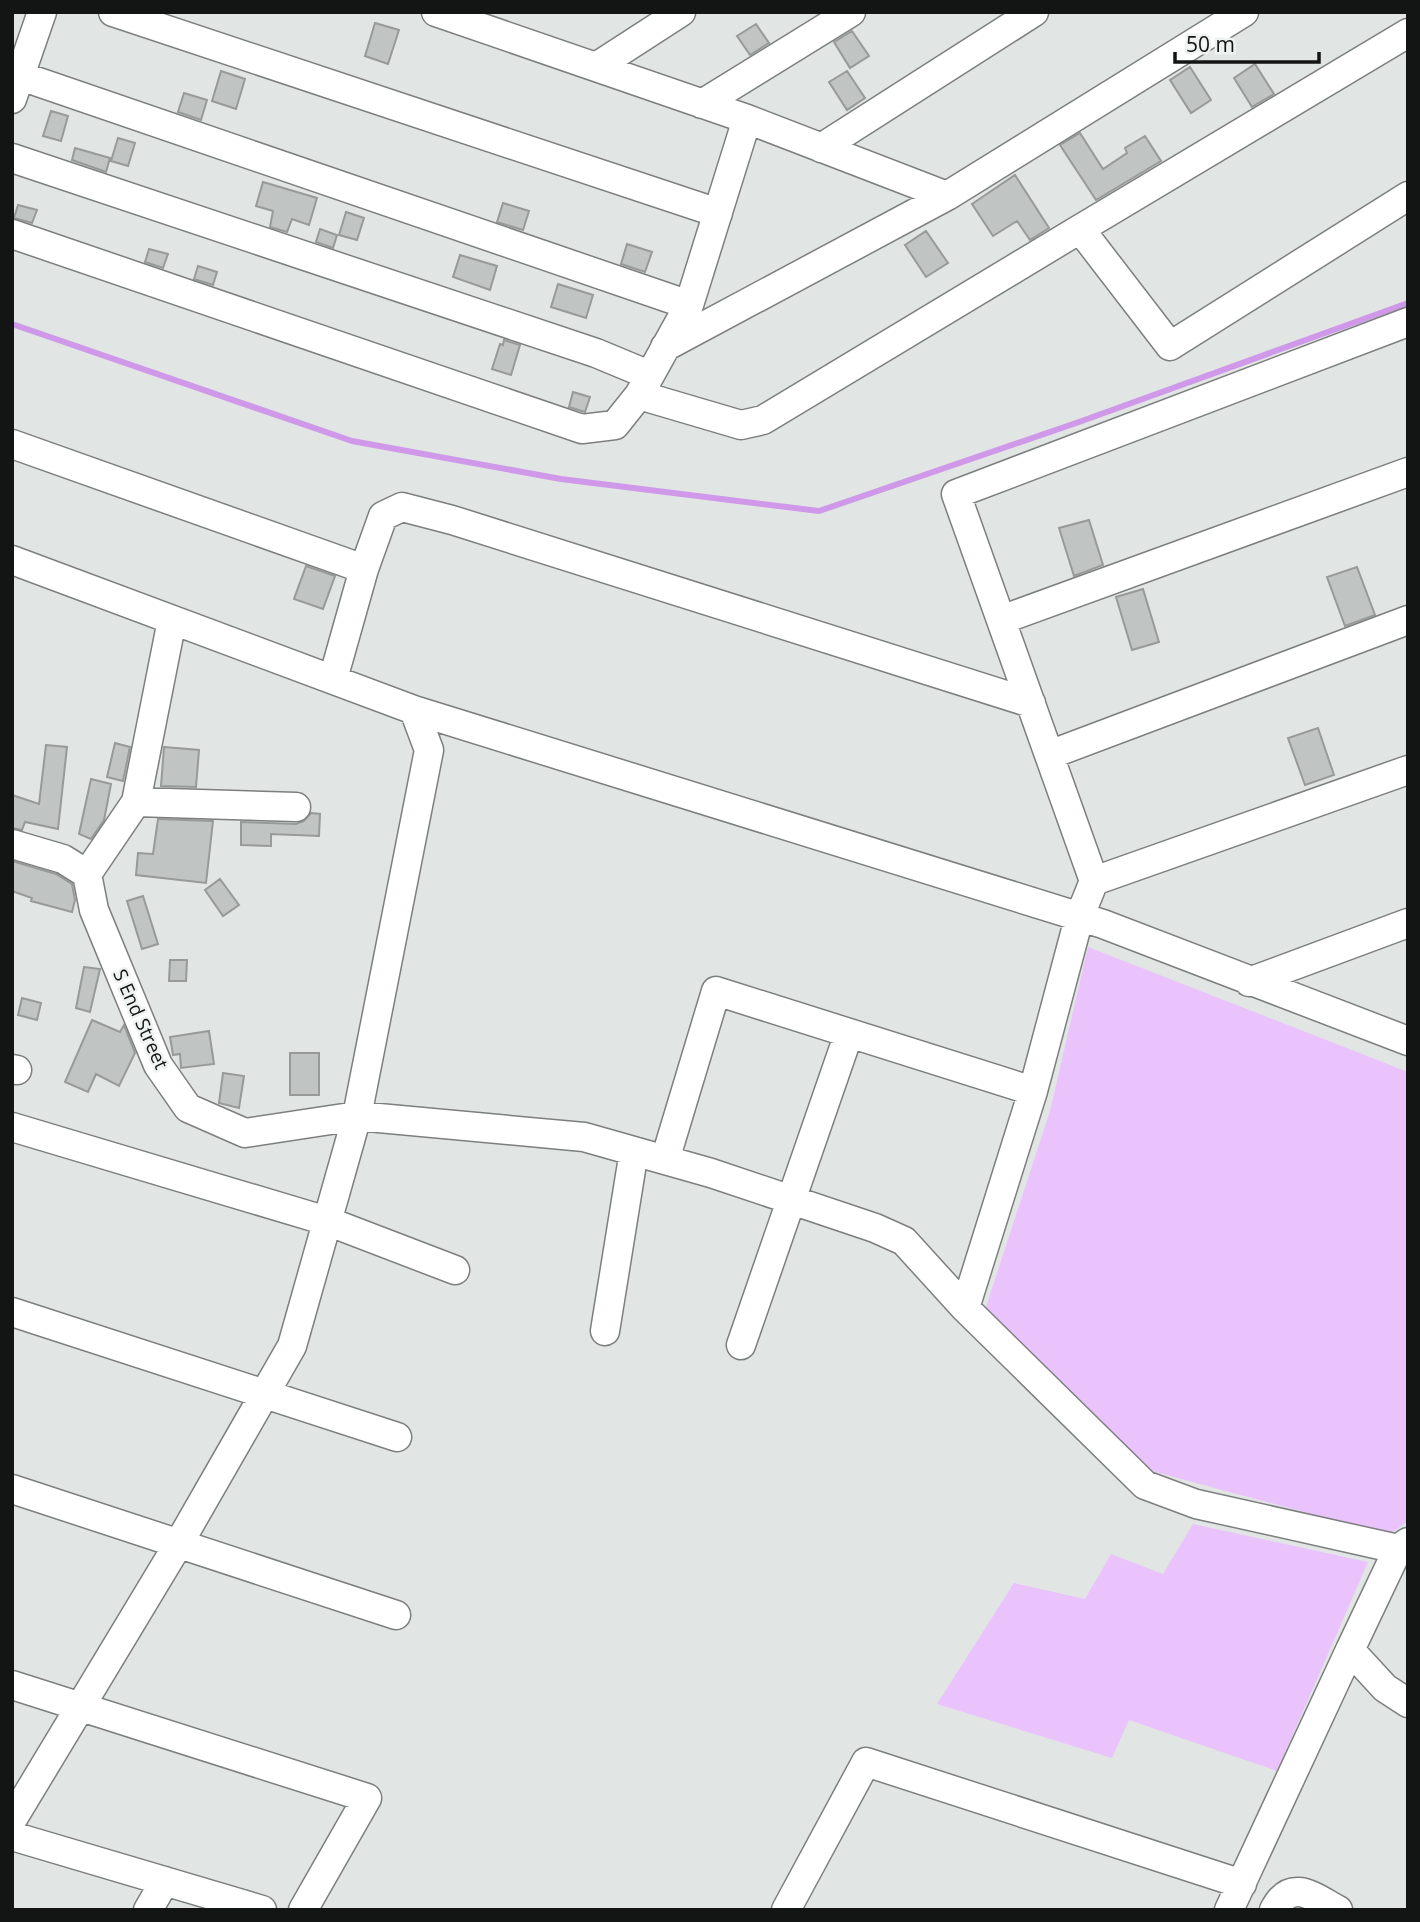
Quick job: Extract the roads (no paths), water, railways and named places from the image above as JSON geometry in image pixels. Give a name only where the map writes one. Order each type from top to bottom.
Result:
[{"type":"street","points":[[42,12],[15,83],[689,305]]},
{"type":"street","points":[[113,12],[718,213]]},
{"type":"street","points":[[436,12],[747,119],[947,196]]},
{"type":"street","points":[[596,67],[681,12]]},
{"type":"street","points":[[702,104],[851,12]]},
{"type":"street","points":[[821,148],[1034,12]]},
{"type":"street","points":[[665,347],[947,196],[1244,12]]},
{"type":"street","points":[[12,158],[596,353],[644,385],[741,425],[763,420],[1408,33]]},
{"type":"street","points":[[12,234],[582,429],[615,425],[644,385],[689,305],[747,119]]},
{"type":"street","points":[[1080,229],[1170,346],[1408,196]]},
{"type":"street","points":[[965,1308],[1033,1091],[1079,918],[1094,881],[956,494],[1408,322]]},
{"type":"street","points":[[12,444],[364,569]]},
{"type":"street","points":[[1001,620],[1408,472]]},
{"type":"street","points":[[333,679],[364,569],[383,516],[402,507],[452,520],[1031,703]]},
{"type":"street","points":[[12,560],[414,710],[1103,924],[1408,1041]]},
{"type":"street","points":[[12,844],[63,859],[87,874],[136,802],[172,620]]},
{"type":"street","points":[[1049,755],[1408,620]]},
{"type":"street","points":[[12,1820],[179,1543],[292,1346],[357,1116],[429,750],[414,710]]},
{"type":"street","points":[[1094,881],[1408,770]]},
{"type":"street","points":[[136,802],[296,807]]},
{"type":"street","name":"S End Street","points":[[87,874],[94,910],[158,1065],[188,1108],[245,1133],[357,1116],[584,1137],[791,1200],[904,1241],[965,1308],[1145,1485],[1196,1504],[1403,1545]]},
{"type":"street","points":[[1249,982],[1408,923]]},
{"type":"street","points":[[665,1160],[716,991],[1033,1091]]},
{"type":"street","points":[[741,1345],[849,1033]]},
{"type":"street","points":[[12,1127],[327,1221],[455,1270]]},
{"type":"street","points":[[605,1331],[634,1151]]},
{"type":"street","points":[[12,1312],[397,1437]]},
{"type":"street","points":[[12,1489],[396,1615]]},
{"type":"street","points":[[1229,1910],[1350,1650],[1364,1614],[1403,1545]]},
{"type":"street","points":[[1350,1650],[1385,1688],[1408,1703]]},
{"type":"street","points":[[12,1685],[367,1798],[303,1910]]},
{"type":"street","points":[[786,1910],[866,1762],[1242,1884]]},
{"type":"street","points":[[12,1836],[262,1910]]},
{"type":"street","points":[[148,1910],[164,1881]]},
{"type":"street","points":[[1275,1910],[1280,1898],[1294,1892],[1304,1892],[1338,1910]]},
{"type":"waterway","points":[[12,324],[352,441],[561,479],[819,511],[1079,422],[1408,303]]}]
